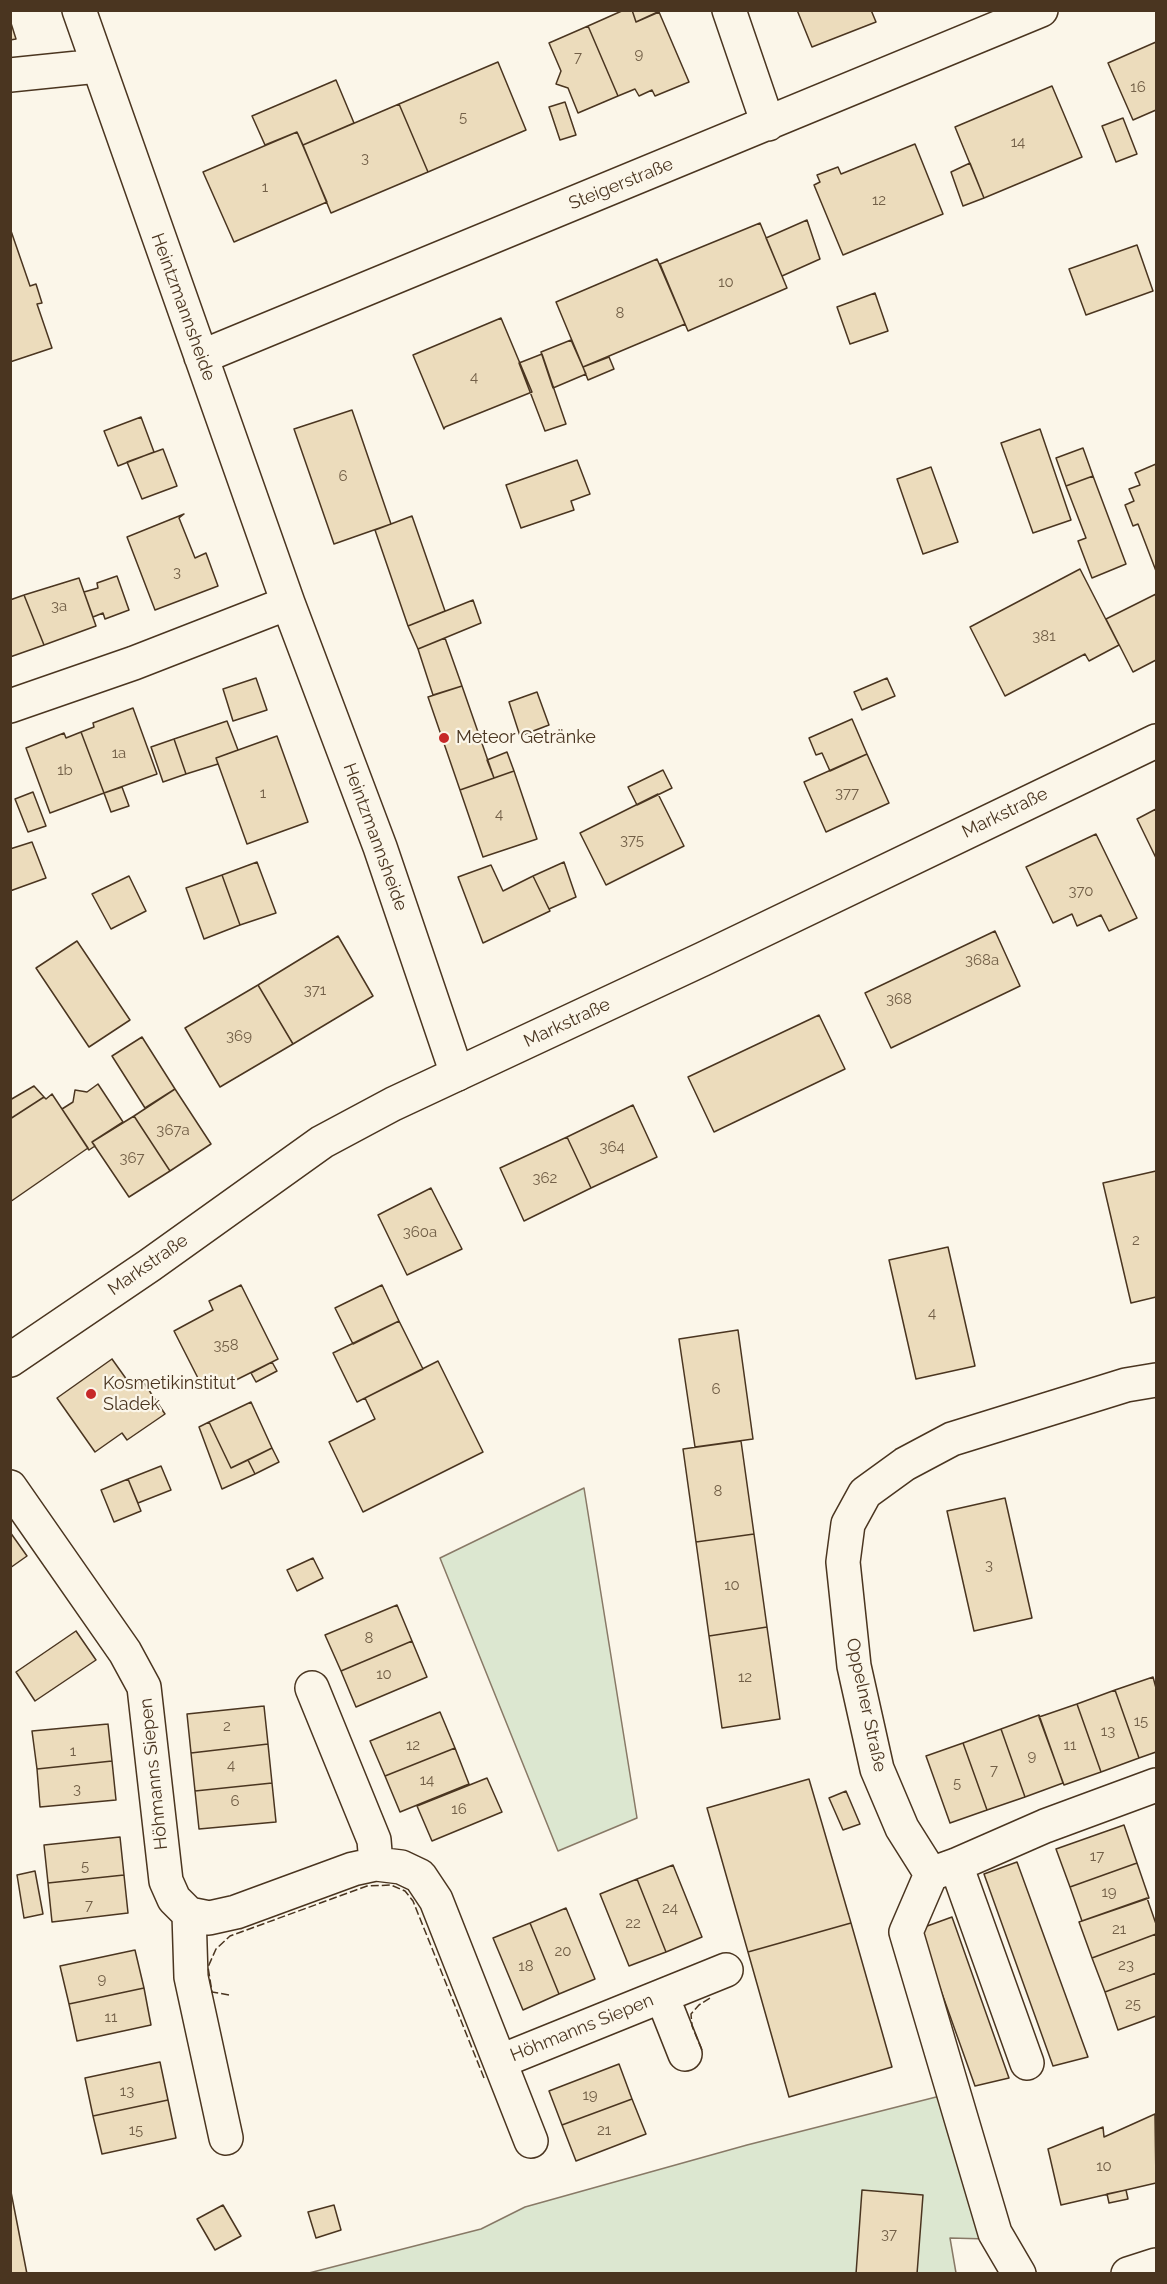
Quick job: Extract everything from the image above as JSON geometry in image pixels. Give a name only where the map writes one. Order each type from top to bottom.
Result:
[{"type":"street","name":"Heintzmannsheide","points":[[79,10],[288,603],[387,869],[457,1074]]},
{"type":"street","points":[[729,10],[768,124]]},
{"type":"street","name":"Steigerstraße","points":[[201,357],[1041,10]]},
{"type":"street","points":[[10,75],[98,66]]},
{"type":"street","points":[[10,706],[134,663],[288,603]]},
{"type":"street","name":"Markstraße","points":[[10,1360],[150,1265],[322,1142],[393,1104],[703,959],[1156,741]]},
{"type":"street","name":"Oppelner Straße","points":[[1027,2063],[943,1870],[902,1828],[877,1768],[854,1666],[843,1562],[849,1524],[865,1493],[905,1464],[952,1439],[1126,1385],[1156,1380]]},
{"type":"street","name":"Höhmanns Siepen","points":[[10,1487],[125,1652],[144,1688],[166,1881],[174,1899],[189,1914],[208,1918],[236,1912],[353,1869],[376,1864],[401,1866],[420,1876],[436,1900],[531,2141]]},
{"type":"street","points":[[312,1688],[374,1840],[376,1864]]},
{"type":"street","points":[[1018,2274],[995,2233],[906,1932],[943,1870],[1045,1826],[1156,1785]]},
{"type":"street","points":[[189,1914],[191,1977],[226,2138]]},
{"type":"street","name":"Höhmanns Siepen","points":[[501,2061],[726,1970]]},
{"type":"street","name":"Höhmanns Siepen","points":[[662,1996],[685,2054]]},
{"type":"street","points":[[1128,2274],[1156,2265]]},
{"type":"green space","points":[[584,1488],[637,1818],[558,1851],[440,1558]]},
{"type":"green space","points":[[944,2095],[988,2239],[950,2238],[956,2273],[305,2274],[481,2229],[525,2207],[747,2145]]},
{"type":"building","points":[[624,10],[632,10],[636,22],[659,12],[689,82],[655,96],[652,90],[639,96],[635,89],[618,96],[588,26]]},
{"type":"building","points":[[632,10],[662,10],[636,22]]},
{"type":"building","points":[[797,10],[871,10],[876,22],[812,47]]},
{"type":"building","points":[[10,20],[16,39],[10,40]]},
{"type":"building","points":[[588,26],[618,96],[578,113],[568,88],[556,84],[561,71],[549,43]]},
{"type":"building","points":[[1156,42],[1156,110],[1133,120],[1108,63]]},
{"type":"building","points":[[498,62],[526,130],[428,172],[399,104]]},
{"type":"building","points":[[336,80],[354,123],[303,145],[297,132],[265,145],[252,116]]},
{"type":"building","points":[[1052,86],[1082,157],[984,198],[955,127]]},
{"type":"building","points":[[565,102],[576,135],[560,140],[549,107]]},
{"type":"building","points":[[399,104],[428,172],[331,213],[303,145]]},
{"type":"building","points":[[1123,118],[1137,154],[1116,162],[1102,126]]},
{"type":"building","points":[[297,132],[327,202],[234,242],[203,172]]},
{"type":"building","points":[[915,144],[943,214],[843,255],[814,185],[820,182],[817,175],[838,167],[841,174]]},
{"type":"building","points":[[970,163],[984,198],[963,206],[951,172]]},
{"type":"building","points":[[807,220],[820,259],[782,276],[766,238]]},
{"type":"building","points":[[760,223],[787,288],[688,331],[660,264]]},
{"type":"building","points":[[10,228],[30,286],[36,284],[42,303],[37,304],[52,348],[10,362]]},
{"type":"building","points":[[1137,245],[1153,291],[1086,315],[1069,269]]},
{"type":"building","points":[[657,259],[685,324],[583,367],[556,302]]},
{"type":"building","points":[[875,293],[888,331],[850,344],[837,307]]},
{"type":"building","points":[[501,318],[532,392],[444,429],[413,355]]},
{"type":"building","points":[[571,340],[586,374],[553,388],[541,352]]},
{"type":"building","points":[[542,354],[566,424],[545,431],[519,363]]},
{"type":"building","points":[[609,357],[614,369],[588,380],[583,367]]},
{"type":"building","points":[[352,410],[391,524],[334,544],[294,429]]},
{"type":"building","points":[[141,417],[154,452],[118,466],[104,431]]},
{"type":"building","points":[[1040,429],[1071,520],[1033,533],[1001,443]]},
{"type":"building","points":[[1083,448],[1093,476],[1066,486],[1056,458]]},
{"type":"building","points":[[163,449],[177,486],[142,499],[127,462]]},
{"type":"building","points":[[577,460],[590,494],[571,501],[574,510],[521,528],[506,485]]},
{"type":"building","points":[[1156,464],[1156,571],[1138,524],[1133,526],[1125,505],[1134,501],[1129,489],[1140,485],[1135,473]]},
{"type":"building","points":[[931,467],[958,542],[923,554],[897,479]]},
{"type":"building","points":[[1093,476],[1126,564],[1092,578],[1078,541],[1086,538],[1066,486]]},
{"type":"building","points":[[184,514],[179,518],[195,558],[206,553],[218,586],[155,610],[127,537]]},
{"type":"building","points":[[412,516],[445,611],[408,626],[375,530]]},
{"type":"building","points":[[1080,569],[1119,645],[1089,661],[1085,654],[1005,696],[970,627]]},
{"type":"building","points":[[117,576],[129,610],[105,619],[103,613],[93,617],[84,592],[98,588],[97,583]]},
{"type":"building","points":[[79,578],[96,626],[44,645],[24,595]]},
{"type":"building","points":[[1156,594],[1156,660],[1133,672],[1106,619]]},
{"type":"building","points":[[24,595],[44,645],[10,657],[10,600]]},
{"type":"building","points":[[473,600],[481,623],[418,649],[408,626]]},
{"type":"building","points":[[445,638],[462,686],[433,695],[418,649]]},
{"type":"building","points":[[256,678],[267,710],[233,721],[223,689]]},
{"type":"building","points":[[887,678],[895,696],[862,710],[854,692]]},
{"type":"building","points":[[462,686],[494,778],[460,790],[428,697]]},
{"type":"building","points":[[537,692],[549,725],[520,736],[509,702]]},
{"type":"building","points":[[133,708],[157,774],[104,793],[81,732],[94,727],[93,723]]},
{"type":"building","points":[[852,719],[867,754],[830,771],[822,753],[816,755],[809,738]]},
{"type":"building","points":[[227,721],[238,750],[216,758],[218,764],[186,774],[174,739]]},
{"type":"building","points":[[81,732],[104,793],[50,813],[26,748],[64,733],[66,738]]},
{"type":"building","points":[[277,736],[308,822],[247,844],[216,758]]},
{"type":"building","points":[[174,739],[186,774],[163,782],[151,747]]},
{"type":"building","points":[[507,752],[514,771],[494,778],[487,760]]},
{"type":"building","points":[[867,754],[889,803],[826,832],[804,782]]},
{"type":"building","points":[[663,770],[672,788],[637,805],[628,787]]},
{"type":"building","points":[[514,771],[537,839],[483,857],[460,790]]},
{"type":"building","points":[[122,787],[129,806],[111,812],[104,793]]},
{"type":"building","points":[[33,792],[46,826],[28,832],[15,799]]},
{"type":"building","points":[[658,794],[684,846],[606,885],[580,833]]},
{"type":"building","points":[[1156,809],[1156,858],[1137,819]]},
{"type":"building","points":[[1096,834],[1137,918],[1109,931],[1101,915],[1077,926],[1072,914],[1053,923],[1026,867]]},
{"type":"building","points":[[32,842],[46,878],[10,891],[10,849]]},
{"type":"building","points":[[257,862],[276,913],[240,925],[222,875]]},
{"type":"building","points":[[564,862],[576,897],[549,909],[533,876]]},
{"type":"building","points":[[491,865],[503,891],[533,876],[550,911],[483,943],[458,877]]},
{"type":"building","points":[[222,875],[240,925],[204,939],[186,888]]},
{"type":"building","points":[[129,876],[146,911],[111,929],[92,894]]},
{"type":"building","points":[[995,931],[1020,986],[891,1048],[865,993]]},
{"type":"building","points":[[338,936],[373,996],[293,1044],[258,985]]},
{"type":"building","points":[[77,941],[130,1020],[89,1047],[36,968]]},
{"type":"building","points":[[258,985],[293,1044],[220,1087],[185,1028]]},
{"type":"building","points":[[819,1015],[845,1069],[714,1132],[688,1077]]},
{"type":"building","points":[[142,1037],[175,1089],[145,1108],[112,1056]]},
{"type":"building","points":[[98,1084],[123,1122],[92,1142],[95,1146],[89,1150],[62,1109],[73,1102],[75,1090],[87,1092]]},
{"type":"building","points":[[34,1086],[44,1097],[10,1119],[10,1100]]},
{"type":"building","points":[[175,1089],[211,1144],[170,1171],[134,1116]]},
{"type":"building","points":[[52,1094],[88,1148],[10,1202],[10,1119]]},
{"type":"building","points":[[633,1105],[657,1157],[591,1188],[567,1137]]},
{"type":"building","points":[[134,1116],[170,1171],[129,1197],[92,1142]]},
{"type":"building","points":[[567,1137],[591,1188],[524,1221],[500,1168]]},
{"type":"building","points":[[1156,1171],[1156,1297],[1131,1303],[1103,1183]]},
{"type":"building","points":[[431,1188],[462,1249],[407,1275],[378,1215]]},
{"type":"building","points":[[948,1247],[975,1366],[916,1379],[889,1260]]},
{"type":"building","points":[[241,1285],[278,1359],[224,1386],[219,1378],[202,1386],[174,1331],[213,1310],[209,1301]]},
{"type":"building","points":[[382,1285],[399,1321],[353,1344],[335,1308]]},
{"type":"building","points":[[399,1321],[423,1369],[357,1402],[333,1353]]},
{"type":"building","points":[[738,1330],[753,1439],[695,1447],[679,1339]]},
{"type":"building","points":[[112,1359],[132,1387],[142,1380],[165,1414],[127,1440],[122,1433],[95,1452],[57,1398]]},
{"type":"building","points":[[438,1361],[483,1452],[363,1512],[329,1442],[375,1419],[365,1398]]},
{"type":"building","points":[[272,1362],[277,1371],[256,1382],[251,1373]]},
{"type":"building","points":[[251,1402],[272,1448],[231,1468],[209,1422]]},
{"type":"building","points":[[209,1422],[231,1468],[248,1460],[255,1474],[222,1489],[199,1427]]},
{"type":"building","points":[[741,1441],[754,1534],[696,1542],[683,1449]]},
{"type":"building","points":[[272,1448],[279,1462],[255,1474],[248,1460]]},
{"type":"building","points":[[161,1466],[171,1490],[138,1503],[128,1479]]},
{"type":"building","points":[[128,1479],[141,1511],[114,1522],[101,1490]]},
{"type":"building","points":[[1005,1498],[1032,1618],[974,1631],[947,1511]]},
{"type":"building","points":[[10,1532],[27,1556],[10,1568]]},
{"type":"building","points":[[754,1534],[767,1627],[709,1636],[696,1542]]},
{"type":"building","points":[[313,1558],[323,1578],[297,1591],[287,1570]]},
{"type":"building","points":[[397,1605],[412,1641],[341,1671],[325,1635]]},
{"type":"building","points":[[767,1627],[780,1719],[722,1728],[709,1636]]},
{"type":"building","points":[[76,1631],[96,1660],[35,1701],[16,1672]]},
{"type":"building","points":[[412,1641],[427,1677],[356,1707],[341,1671]]},
{"type":"building","points":[[1153,1677],[1156,1688],[1156,1752],[1139,1758],[1115,1690]]},
{"type":"building","points":[[1115,1690],[1139,1758],[1101,1772],[1077,1704]]},
{"type":"building","points":[[1077,1704],[1101,1772],[1064,1785],[1039,1717]]},
{"type":"building","points":[[264,1706],[268,1744],[191,1753],[187,1714]]},
{"type":"building","points":[[440,1712],[455,1748],[385,1776],[370,1741]]},
{"type":"building","points":[[1039,1715],[1063,1783],[1025,1797],[1001,1729]]},
{"type":"building","points":[[108,1724],[112,1761],[37,1769],[32,1731]]},
{"type":"building","points":[[1001,1729],[1025,1797],[987,1810],[963,1743]]},
{"type":"building","points":[[963,1743],[987,1810],[950,1823],[926,1756]]},
{"type":"building","points":[[268,1744],[272,1783],[195,1791],[191,1753]]},
{"type":"building","points":[[455,1748],[469,1784],[400,1812],[385,1776]]},
{"type":"building","points":[[112,1761],[116,1800],[40,1807],[37,1769]]},
{"type":"building","points":[[487,1778],[502,1812],[432,1841],[417,1806]]},
{"type":"building","points":[[809,1779],[851,1923],[748,1952],[707,1808]]},
{"type":"building","points":[[272,1783],[276,1822],[199,1829],[195,1791]]},
{"type":"building","points":[[846,1791],[860,1824],[843,1830],[829,1798]]},
{"type":"building","points":[[1124,1825],[1137,1863],[1070,1887],[1056,1849]]},
{"type":"building","points":[[120,1837],[124,1875],[48,1883],[44,1845]]},
{"type":"building","points":[[1017,1862],[1088,2057],[1053,2066],[984,1874]]},
{"type":"building","points":[[1137,1863],[1149,1898],[1082,1921],[1070,1887]]},
{"type":"building","points":[[673,1865],[702,1937],[666,1952],[637,1879]]},
{"type":"building","points":[[35,1871],[43,1914],[24,1918],[17,1875]]},
{"type":"building","points":[[124,1875],[128,1913],[52,1922],[48,1883]]},
{"type":"building","points":[[637,1879],[666,1952],[629,1966],[600,1894]]},
{"type":"building","points":[[1147,1898],[1156,1924],[1156,1934],[1092,1958],[1079,1922]]},
{"type":"building","points":[[566,1908],[595,1979],[559,1994],[530,1923]]},
{"type":"building","points":[[952,1917],[1009,2078],[975,2086],[919,1929]]},
{"type":"building","points":[[530,1923],[559,1994],[523,2010],[493,1938]]},
{"type":"building","points":[[851,1923],[892,2067],[789,2097],[748,1952]]},
{"type":"building","points":[[1156,1934],[1156,1973],[1105,1992],[1092,1958]]},
{"type":"building","points":[[135,1950],[144,1988],[69,2004],[60,1966]]},
{"type":"building","points":[[1156,1973],[1156,2016],[1118,2030],[1105,1992]]},
{"type":"building","points":[[144,1988],[151,2025],[77,2041],[69,2004]]},
{"type":"building","points":[[160,2062],[168,2100],[93,2116],[85,2078]]},
{"type":"building","points":[[619,2064],[632,2099],[562,2125],[549,2091]]},
{"type":"building","points":[[632,2099],[646,2134],[576,2161],[562,2125]]},
{"type":"building","points":[[168,2100],[176,2138],[102,2154],[93,2116]]},
{"type":"building","points":[[1155,2114],[1156,2183],[1061,2205],[1048,2149],[1103,2127],[1104,2137]]},
{"type":"building","points":[[862,2190],[923,2195],[917,2274],[856,2274]]},
{"type":"building","points":[[1126,2190],[1128,2199],[1109,2203],[1107,2194]]},
{"type":"building","points":[[11,2192],[27,2274],[10,2274]]},
{"type":"building","points":[[223,2205],[241,2236],[215,2250],[197,2219]]},
{"type":"building","points":[[334,2205],[341,2230],[316,2238],[308,2212]]},
{"type":"fence","points":[[229,1995],[212,1992],[208,1967],[216,1949],[230,1936],[367,1886],[391,1885],[405,1891],[413,1901],[484,2078]]},
{"type":"fence","points":[[702,2050],[692,2026],[691,2014],[710,1998]]},
{"type":"place","name":"Meteor Getränke","points":[[444,738]]},
{"type":"place","name":"Kosmetikinstitut Sladek","points":[[91,1394]]}]
